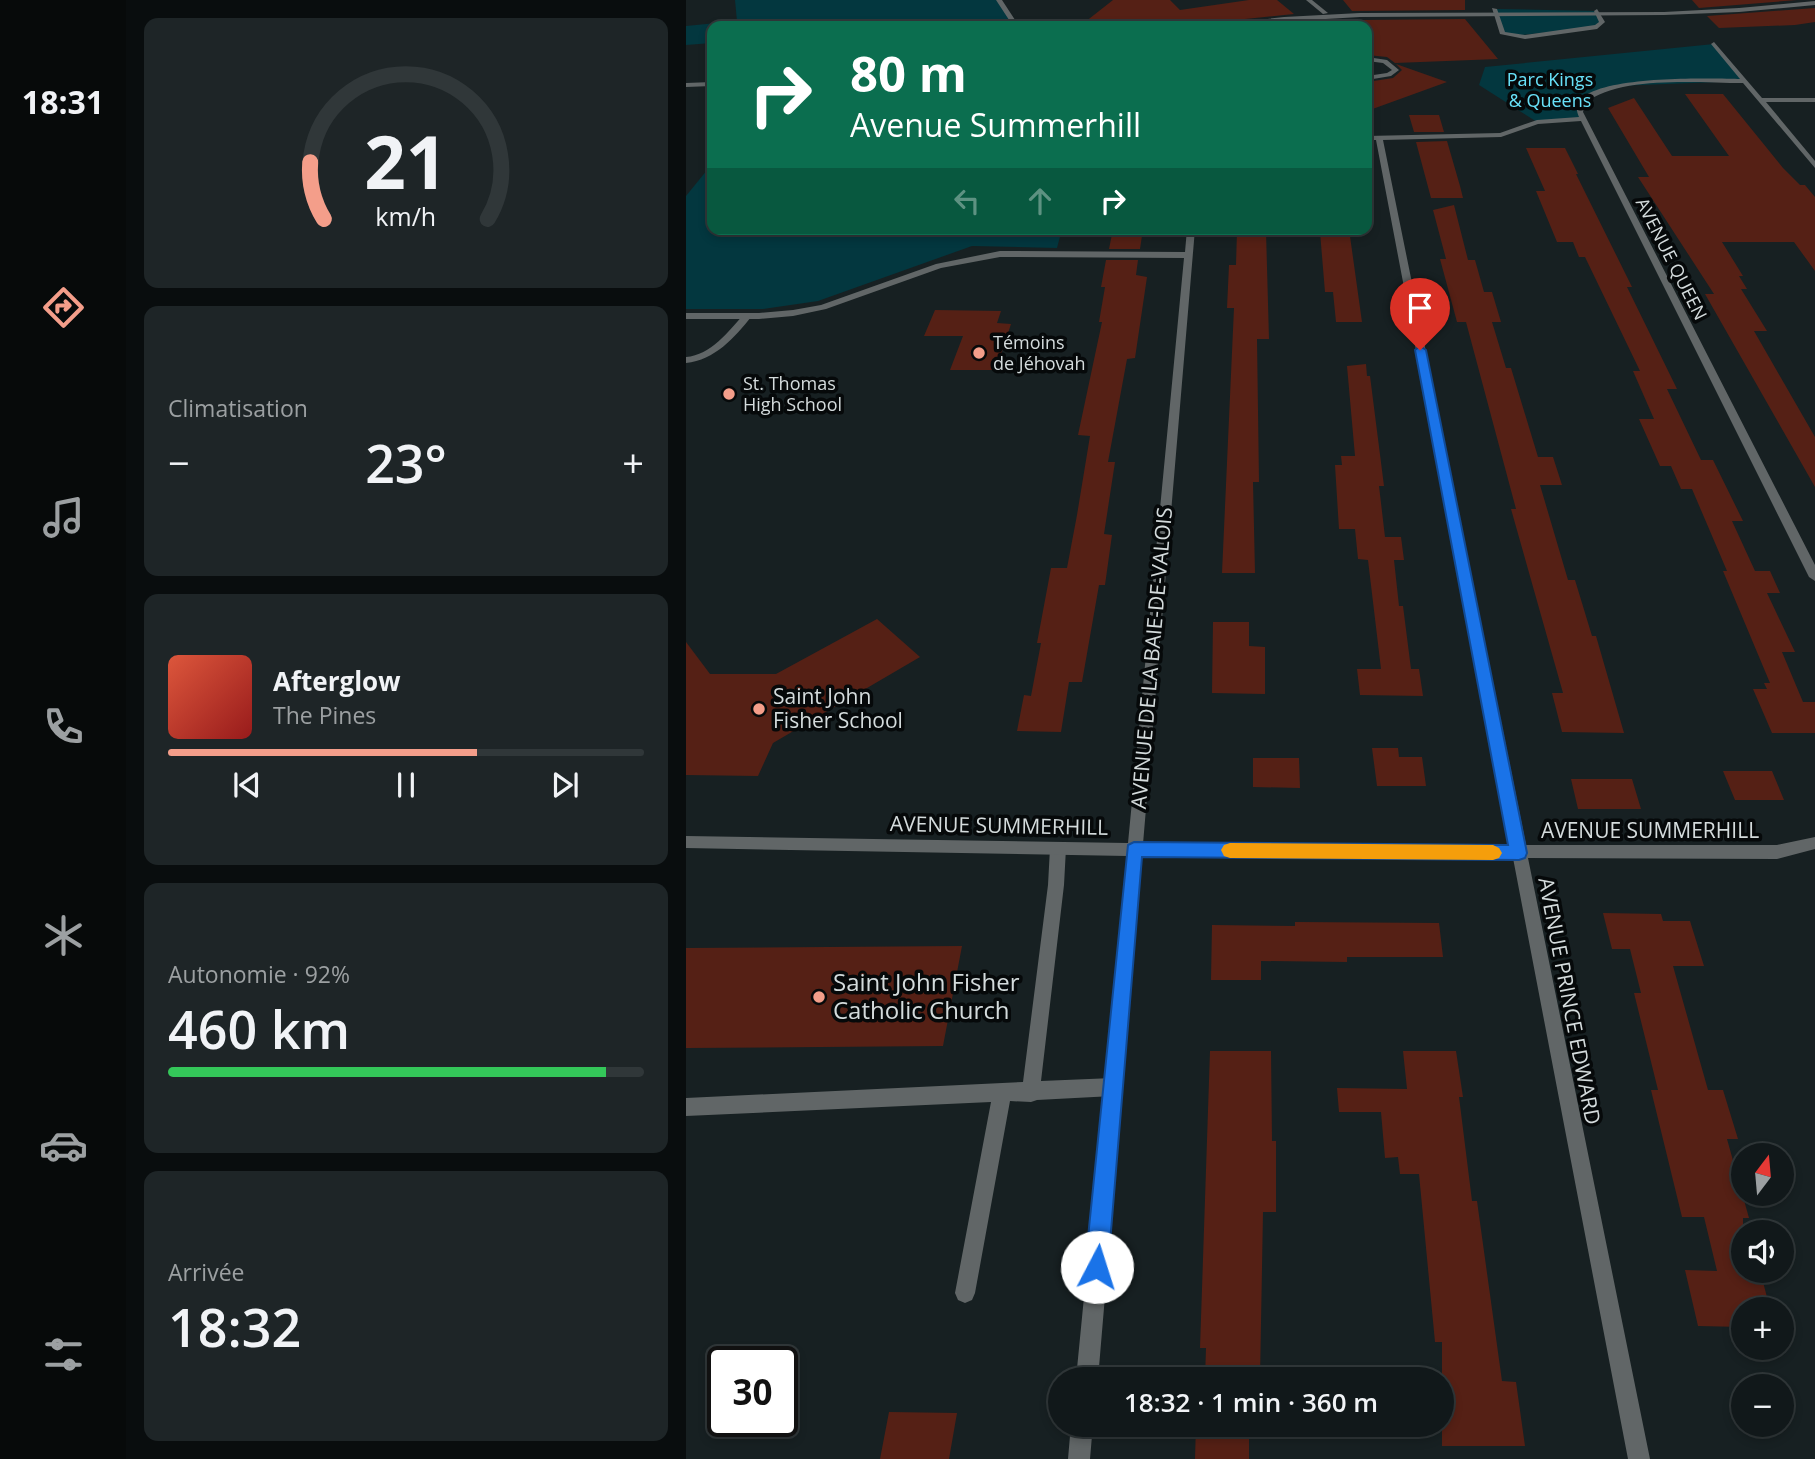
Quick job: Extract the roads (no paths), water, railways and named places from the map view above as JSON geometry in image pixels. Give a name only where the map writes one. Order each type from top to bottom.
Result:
[{"type":"street","points":[[999,0],[1013,21]]},
{"type":"street","points":[[1309,0],[1325,13]]},
{"type":"street","points":[[1239,21],[1415,8],[1721,13],[1815,3]]},
{"type":"street","points":[[1494,9],[1502,33],[1525,37],[1597,27],[1602,22],[1597,11]]},
{"type":"street","points":[[1714,44],[1815,166]]},
{"type":"street","points":[[1372,60],[1385,61],[1396,69],[1389,75],[1372,77]]},
{"type":"street","points":[[1373,138],[1501,135],[1537,122],[1582,119],[1582,102],[1593,93],[1614,86],[1744,81]]},
{"type":"street","points":[[686,85],[707,84]]},
{"type":"street","points":[[1760,100],[1815,100]]},
{"type":"street","name":"AVENUE QUEEN","points":[[1582,119],[1815,576]]},
{"type":"street","name":"AVENUE PRINCE EDWARD","points":[[1373,138],[1639,1459]]},
{"type":"street","name":"AVENUE DE LA BAIE-DE-VALOIS","points":[[1088,1367],[1191,235]]},
{"type":"street","points":[[686,316],[793,313],[823,307],[939,266],[1000,254],[1189,255]]},
{"type":"street","points":[[686,360],[694,360],[719,346],[747,316]]},
{"type":"street","name":"AVENUE SUMMERHILL","points":[[686,842],[1519,853],[1777,852],[1815,842]]},
{"type":"street","points":[[1031,1093],[1058,848]]},
{"type":"street","points":[[686,1107],[1031,1093],[1113,1087]]},
{"type":"street","points":[[965,1293],[1002,1094]]},
{"type":"street","points":[[1079,1459],[1081,1437]]},
{"type":"place","name":"Témoins de Jéhovah","points":[[979,353]]},
{"type":"place","name":"St. Thomas High School","points":[[729,394]]},
{"type":"place","name":"Saint John Fisher School","points":[[759,709]]},
{"type":"place","name":"Saint John Fisher Catholic Church","points":[[819,997]]},
{"type":"park label","name":"Parc Kings & Queens","points":[[1550,90]]}]
